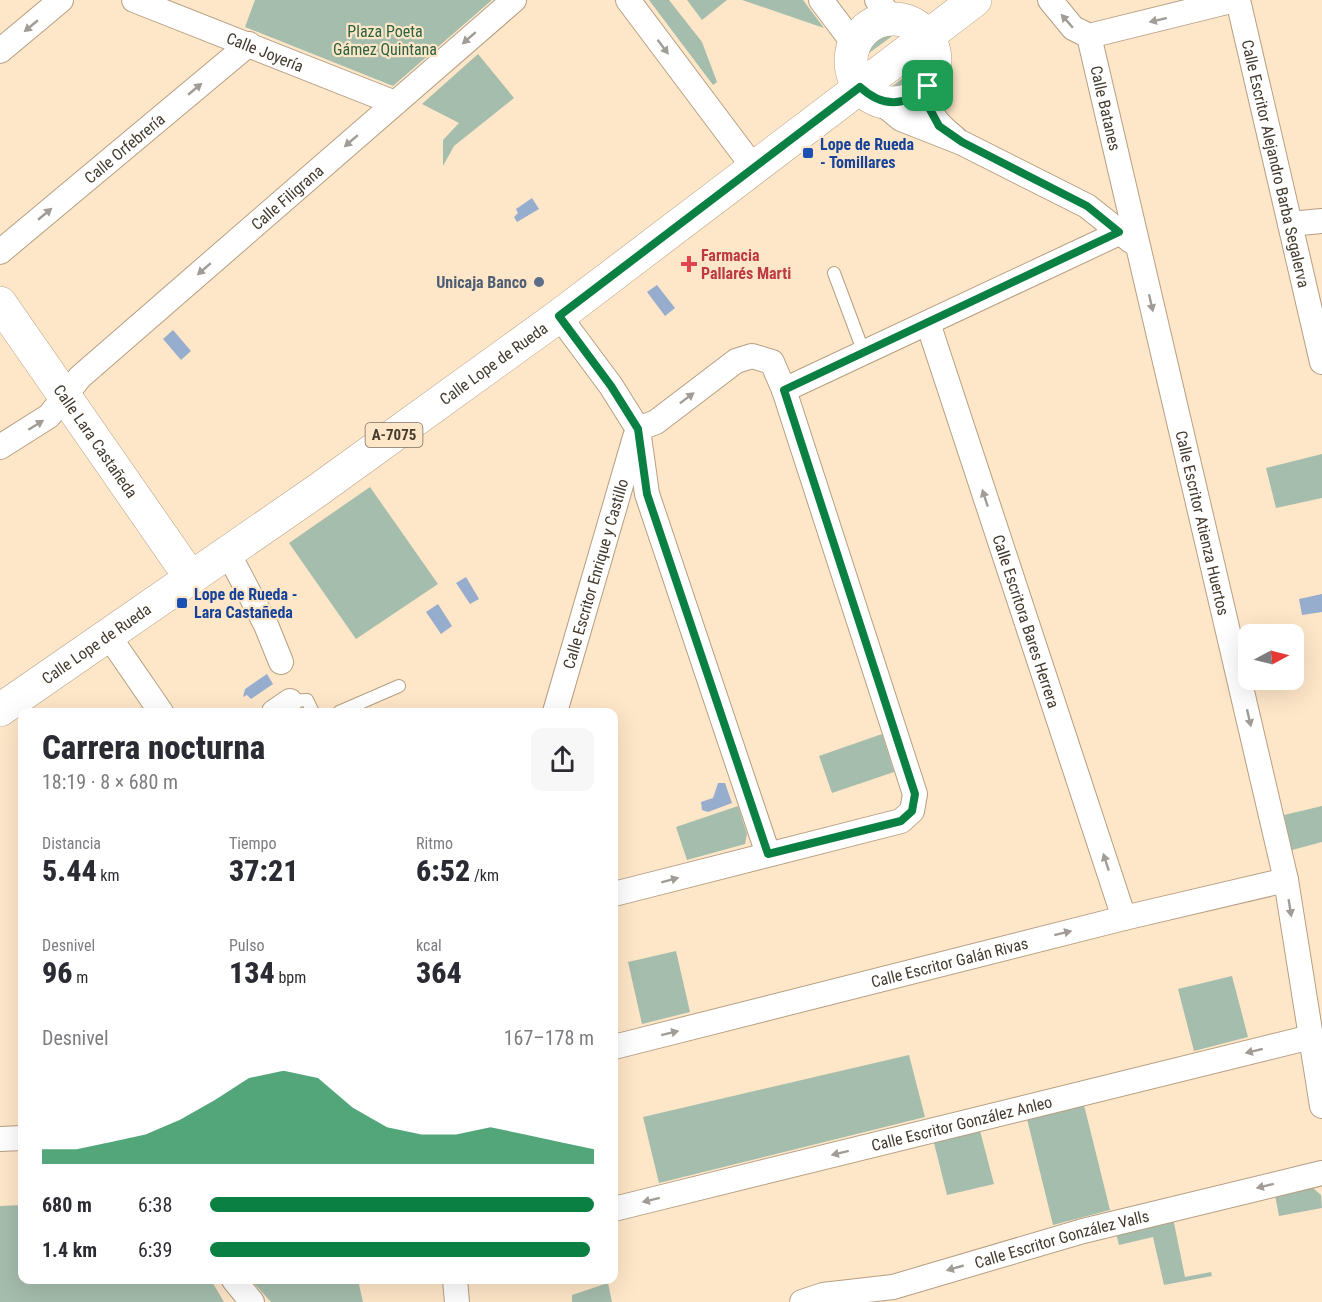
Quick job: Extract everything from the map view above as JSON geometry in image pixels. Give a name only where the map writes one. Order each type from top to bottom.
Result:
[{"type":"main road","name":"Calle Lope de Rueda","points":[[0,710],[228,553],[559,316],[754,168],[869,94],[927,37],[975,0]]},
{"type":"main road","points":[[885,10],[918,27],[927,37],[934,53],[934,70],[928,86],[915,97],[901,103],[869,94],[852,73],[854,44],[885,10]]},
{"type":"main road","name":"Calle Lara Castañeda","points":[[0,303],[191,578]]},
{"type":"street","points":[[0,51],[61,0]]},
{"type":"street","name":"Calle Joyería","points":[[134,0],[395,103]]},
{"type":"street","name":"Calle Filigrana","points":[[0,447],[50,416],[80,377],[514,0]]},
{"type":"street","points":[[628,0],[754,168]]},
{"type":"street","points":[[821,0],[854,44]]},
{"type":"street","points":[[1050,0],[1073,28],[1089,36],[1187,6],[1236,0]]},
{"type":"street","name":"Calle Escritor Alejandro Barba Segalerva","points":[[1236,0],[1322,362]]},
{"type":"street","name":"Calle Batanes","points":[[1089,36],[1122,178],[1128,239]]},
{"type":"street","name":"Calle Orfebrería","points":[[0,252],[249,44]]},
{"type":"street","points":[[928,86],[927,104],[939,126],[962,142]]},
{"type":"street","points":[[784,390],[928,323],[1128,239],[1087,206],[962,142],[901,119],[869,94]]},
{"type":"street","points":[[1087,206],[1106,203],[1118,193],[1122,178]]},
{"type":"street","points":[[1290,224],[1322,220]]},
{"type":"street","name":"Calle Escritor Atienza Huertos","points":[[1128,239],[1286,880],[1322,1106]]},
{"type":"street","points":[[559,316],[611,386],[638,429],[647,494],[768,854]]},
{"type":"street","name":"Calle Escritora Bares Herrera","points":[[928,323],[1124,918]]},
{"type":"street","points":[[618,893],[901,821],[912,811],[915,794],[784,390],[772,362],[752,356],[736,361],[656,422],[638,429]]},
{"type":"street","name":"Calle Escritor Enrique y Castillo","points":[[556,708],[638,429]]},
{"type":"street","points":[[228,553],[266,625],[280,662]]},
{"type":"street","points":[[108,635],[158,708]]},
{"type":"street","name":"Calle Escritor Galán Rivas","points":[[618,1046],[1124,918],[1286,880]]},
{"type":"street","name":"Calle Escritor González Anleo","points":[[618,1208],[1311,1037]]},
{"type":"street","points":[[0,1139],[18,1138]]},
{"type":"street","name":"Calle Escritor González Valls","points":[[802,1302],[823,1295],[893,1287],[1083,1231],[1322,1173]]},
{"type":"street","points":[[237,1284],[252,1302]]},
{"type":"street","points":[[455,1284],[457,1302]]},
{"type":"lane","points":[[834,273],[864,353]]},
{"type":"lane","points":[[348,708],[399,686]]},
{"type":"lane","points":[[282,707],[307,700],[312,708]]},
{"type":"green space","name":"Plaza Poeta Gámez Quintana","points":[[255,0],[492,0],[393,86],[245,27]]},
{"type":"green space","points":[[649,0],[669,0],[702,42],[717,82],[713,85]]},
{"type":"green space","points":[[687,0],[727,0],[702,20]]},
{"type":"green space","points":[[742,0],[803,0],[824,28]]},
{"type":"green space","points":[[891,29],[899,31],[865,56],[866,45],[871,37]]},
{"type":"green space","points":[[478,54],[514,98],[454,146],[443,166],[443,140],[459,123],[422,104]]},
{"type":"green space","points":[[920,65],[917,78],[911,87],[900,92],[886,91]]},
{"type":"green space","points":[[1322,454],[1322,498],[1276,508],[1266,468]]},
{"type":"green space","points":[[370,487],[438,584],[356,639],[289,543]]},
{"type":"green space","points":[[882,734],[894,772],[832,793],[819,756]]},
{"type":"green space","points":[[738,806],[747,834],[745,844],[687,860],[676,827]]},
{"type":"green space","points":[[1322,806],[1322,842],[1292,850],[1284,815]]},
{"type":"green space","points":[[676,951],[690,1012],[642,1024],[628,962]]},
{"type":"green space","points":[[1232,976],[1248,1037],[1194,1051],[1178,989]]},
{"type":"green space","points":[[909,1055],[925,1117],[659,1183],[643,1117]]},
{"type":"green space","points":[[1084,1105],[1110,1210],[1053,1225],[1027,1119]]},
{"type":"green space","points":[[980,1131],[994,1184],[947,1195],[934,1143]]},
{"type":"green space","points":[[1313,1188],[1321,1195],[1322,1208],[1279,1216],[1275,1195]]},
{"type":"green space","points":[[18,1205],[18,1284],[213,1284],[224,1302],[0,1302],[0,1206]]},
{"type":"green space","points":[[1173,1218],[1185,1277],[1211,1272],[1212,1276],[1164,1285],[1153,1237],[1119,1245],[1116,1233]]},
{"type":"green space","points":[[255,1284],[359,1284],[363,1302],[271,1302]]},
{"type":"green space","points":[[608,1284],[612,1302],[572,1302],[572,1295]]},
{"type":"water","points":[[532,198],[539,209],[517,222],[514,217],[518,213],[516,209]]},
{"type":"water","points":[[657,285],[675,308],[665,316],[647,292]]},
{"type":"water","points":[[173,330],[191,351],[181,360],[163,339]]},
{"type":"water","points":[[466,577],[479,599],[470,604],[456,583]]},
{"type":"water","points":[[1322,594],[1322,612],[1302,615],[1299,599]]},
{"type":"water","points":[[438,604],[452,626],[441,634],[426,612]]},
{"type":"water","points":[[267,674],[273,684],[251,699],[247,695],[243,697],[245,689]]},
{"type":"water","points":[[718,783],[725,783],[732,803],[708,812],[702,810],[701,802],[713,798]]},
{"type":"place","name":"Lope de Rueda - Tomillares","points":[[808,153]]},
{"type":"place","name":"Farmacia Pallarés Marti","points":[[689,264]]},
{"type":"place","name":"Unicaja Banco","points":[[539,282]]},
{"type":"place","name":"Lope de Rueda - Lara Castañeda","points":[[182,603]]},
{"type":"route","points":[[928,86],[927,104],[939,126],[962,142],[1087,206],[1119,232],[784,390],[915,794],[912,811],[901,821],[768,854],[647,494],[638,429],[611,386],[559,316],[860,87],[879,101],[901,103],[915,97],[928,86]]}]
